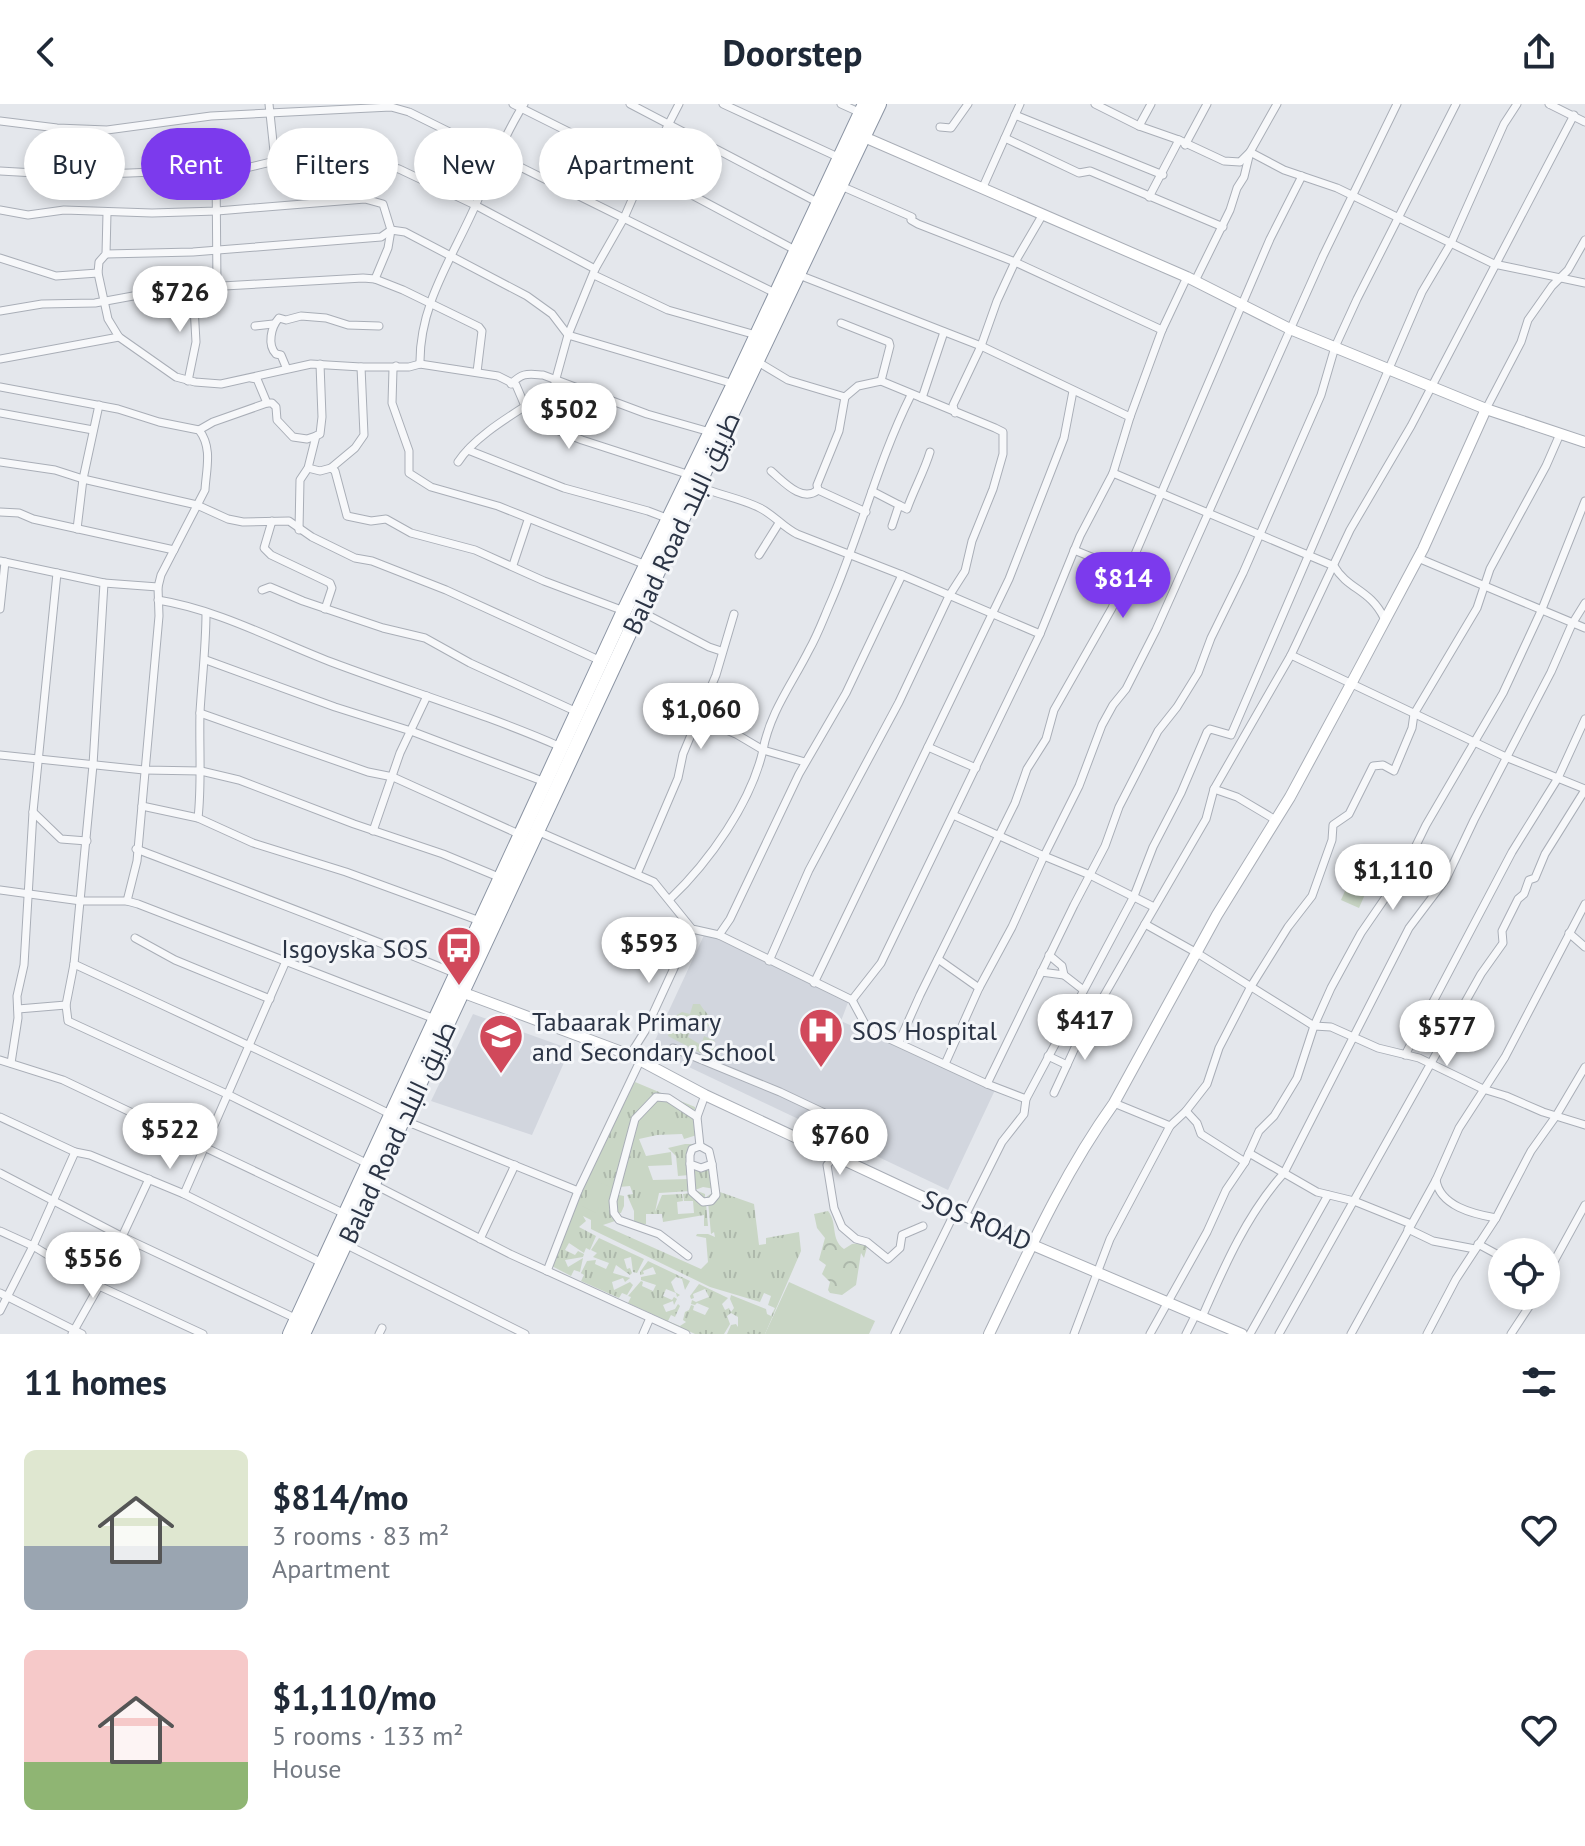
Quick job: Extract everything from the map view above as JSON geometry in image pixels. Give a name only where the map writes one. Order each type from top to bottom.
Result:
[{"type":"highway","name":"Balad Road طريق البلد","points":[[303,1334],[373,1184],[436,1019],[456,990],[457,974],[624,611],[669,519],[694,480],[758,362],[879,104]]},
{"type":"highway","name":"Balad Road طريق البلد","points":[[290,1334],[368,1164],[397,1117],[640,611],[694,480],[710,432],[863,109]]},
{"type":"street","points":[[513,104],[565,128]]},
{"type":"street","points":[[630,104],[819,203]]},
{"type":"street","points":[[666,128],[679,104]]},
{"type":"street","points":[[723,104],[840,158]]},
{"type":"street","points":[[841,104],[863,109]]},
{"type":"street","points":[[940,127],[951,128],[968,104]]},
{"type":"street","points":[[983,187],[1020,104]]},
{"type":"street","points":[[1095,104],[1224,161],[1240,162],[1250,152],[1277,104]]},
{"type":"street","points":[[1139,126],[1151,104]]},
{"type":"street","points":[[1149,197],[1207,104]]},
{"type":"street","points":[[945,1064],[1079,786],[1102,725],[1138,668],[1351,196],[1397,104]]},
{"type":"street","points":[[987,1084],[1105,846],[1119,807],[1158,731],[1198,673],[1321,395],[1335,347],[1456,104]]},
{"type":"street","points":[[895,1334],[1002,1142],[1024,1114],[1026,1099],[1134,896],[1153,847],[1207,732],[1210,729],[1231,735],[1422,292],[1451,243],[1504,124],[1517,104]]},
{"type":"street","points":[[1549,104],[1585,122]]},
{"type":"street","points":[[511,128],[523,106]]},
{"type":"street","points":[[0,121],[107,130],[269,108],[391,107],[409,112],[440,128]]},
{"type":"street","points":[[269,108],[271,128]]},
{"type":"street","points":[[1015,115],[1163,175]]},
{"type":"street","points":[[1054,1093],[1078,1041],[1206,819],[1214,789],[1291,655],[1350,530],[1430,387],[1574,115]]},
{"type":"street","points":[[864,137],[1191,279],[1290,329],[1486,409],[1585,442]]},
{"type":"street","points":[[1005,138],[1079,173],[1090,171],[1223,227]]},
{"type":"street","points":[[1250,152],[1337,188],[1494,264],[1585,283]]},
{"type":"street","points":[[852,1000],[881,963],[1040,634],[1074,550],[1113,473],[1162,330],[1223,227],[1244,177],[1250,152]]},
{"type":"street","points":[[398,169],[475,205],[668,310],[758,335]]},
{"type":"street","points":[[523,170],[777,294]]},
{"type":"street","points":[[0,171],[70,175],[141,171]]},
{"type":"street","points":[[899,1042],[1015,803],[1027,769],[1046,739],[1054,710],[1112,608],[1270,239],[1302,176]]},
{"type":"street","points":[[841,186],[912,217],[911,220],[918,224],[1015,262],[1162,330]]},
{"type":"street","points":[[0,210],[28,215],[64,210],[107,213],[217,211],[365,199],[383,204],[391,230],[388,248],[375,279]]},
{"type":"street","points":[[217,200],[217,288]]},
{"type":"street","points":[[420,364],[420,342],[429,304],[477,200]]},
{"type":"street","points":[[555,382],[568,335],[594,272],[632,200]]},
{"type":"street","points":[[701,200],[797,251]]},
{"type":"street","points":[[107,213],[106,254],[99,262],[98,273],[108,319],[119,337],[165,371],[188,381],[221,384],[286,367],[320,364],[361,367],[420,364],[498,376],[519,389],[531,420],[694,480],[762,509],[797,534],[1040,634]]},
{"type":"street","points":[[955,413],[953,405],[981,346],[997,301],[1043,214]]},
{"type":"street","points":[[106,254],[217,251],[381,237],[391,230],[405,232],[527,296],[552,314],[568,335],[734,384]]},
{"type":"street","points":[[989,1334],[1032,1243],[1094,1130],[1114,1103],[1274,819],[1290,797],[1418,558],[1486,409],[1521,342],[1528,320],[1552,286],[1562,279],[1585,240]]},
{"type":"street","points":[[0,258],[56,276],[98,273]]},
{"type":"street","points":[[799,275],[981,346],[1130,417]]},
{"type":"street","points":[[0,311],[42,304],[105,302],[147,292],[315,280],[375,279],[482,331],[482,351],[477,372]]},
{"type":"street","points":[[188,381],[196,342],[193,289]]},
{"type":"street","points":[[255,326],[273,324],[279,318],[286,320],[301,316],[326,318],[348,325],[379,326]]},
{"type":"street","points":[[841,323],[889,342],[889,354],[881,381]]},
{"type":"street","points":[[273,324],[271,350],[281,355],[286,367]]},
{"type":"street","points":[[922,398],[944,332]]},
{"type":"street","points":[[0,359],[119,337]]},
{"type":"street","points":[[758,362],[788,380],[845,397]]},
{"type":"street","points":[[199,430],[213,422],[272,403],[276,407],[277,420],[293,437],[307,439],[320,434],[320,364]]},
{"type":"street","points":[[396,366],[393,369],[392,403],[409,451],[409,473],[431,487],[498,506],[646,565]]},
{"type":"street","points":[[308,468],[320,471],[331,468],[355,448],[364,435],[361,367]]},
{"type":"street","points":[[511,384],[520,374],[543,375],[647,414],[710,432]]},
{"type":"street","points":[[251,378],[257,379],[267,403]]},
{"type":"street","points":[[769,961],[809,870],[899,702],[949,596],[965,571],[972,541],[993,489],[1005,437],[995,428],[881,381],[858,386],[845,397],[839,431],[817,482],[818,490]]},
{"type":"street","points":[[0,387],[99,405],[199,430],[205,438],[208,476],[158,587],[135,877],[127,901]]},
{"type":"street","points":[[814,983],[1026,541],[1064,438],[1073,391]]},
{"type":"street","points":[[670,899],[692,878],[727,829],[752,784],[771,718],[811,648],[850,556],[890,438],[911,395]]},
{"type":"street","points":[[77,529],[83,479],[99,405]]},
{"type":"street","points":[[458,462],[503,420],[524,407]]},
{"type":"street","points":[[0,413],[93,430]]},
{"type":"street","points":[[1074,1334],[1097,1271],[1125,1209],[1170,1126],[1207,1084],[1219,1048],[1250,988],[1288,927],[1312,896],[1332,840],[1333,825],[1349,814],[1373,766],[1383,765],[1394,771],[1412,728],[1414,714],[1477,608],[1484,583],[1560,434]]},
{"type":"street","points":[[299,530],[300,480],[308,468],[316,436]]},
{"type":"street","points":[[468,450],[564,488],[669,519]]},
{"type":"street","points":[[872,491],[907,509],[930,452]]},
{"type":"street","points":[[0,462],[55,470],[197,505],[228,519],[289,521],[299,530],[355,558],[372,561],[446,590],[601,661]]},
{"type":"street","points":[[331,468],[335,471],[347,516],[371,521],[386,519],[425,537],[475,550],[544,581],[624,611]]},
{"type":"street","points":[[771,471],[804,495],[818,490]]},
{"type":"street","points":[[1113,473],[1334,566],[1342,580],[1373,599],[1384,618]]},
{"type":"street","points":[[818,490],[866,512]]},
{"type":"street","points":[[1150,1334],[1259,1131],[1274,1116],[1297,1078],[1314,1026],[1361,933],[1403,872],[1426,825],[1503,693],[1542,609],[1585,501]]},
{"type":"street","points":[[892,526],[899,505]]},
{"type":"street","points":[[0,512],[19,513],[33,519],[174,550]]},
{"type":"street","points":[[513,565],[528,520]]},
{"type":"street","points":[[272,521],[264,548],[271,555],[330,583],[332,588],[325,609]]},
{"type":"street","points":[[759,555],[779,523]]},
{"type":"street","points":[[1074,550],[1126,571]]},
{"type":"street","points":[[1418,558],[1466,579],[1484,583],[1585,628]]},
{"type":"street","points":[[0,609],[2,561],[104,583],[158,587]]},
{"type":"street","points":[[11,1063],[17,996],[24,965],[33,812],[57,573]]},
{"type":"street","points":[[719,935],[730,919],[805,762],[846,693],[902,575]]},
{"type":"street","points":[[104,583],[87,841],[74,964],[66,1005],[68,1021],[229,1095],[368,1164]]},
{"type":"street","points":[[262,590],[270,587],[325,609],[425,638],[484,670],[577,712]]},
{"type":"street","points":[[158,600],[218,615],[275,640],[504,722],[561,747]]},
{"type":"street","points":[[1186,1334],[1199,1316],[1266,1193],[1284,1173],[1409,928],[1446,879],[1585,603]]},
{"type":"street","points":[[640,611],[721,651]]},
{"type":"street","points":[[198,818],[206,613]]},
{"type":"street","points":[[637,874],[678,778],[683,754],[716,675],[734,614]]},
{"type":"street","points":[[1279,1334],[1481,974],[1503,943],[1502,931],[1518,899],[1524,894],[1529,880],[1535,878],[1545,854],[1585,789],[1508,758],[1291,655]]},
{"type":"street","points":[[206,660],[411,731],[545,782]]},
{"type":"street","points":[[373,831],[427,696]]},
{"type":"street","points":[[200,713],[368,772],[393,777],[521,835]]},
{"type":"street","points":[[699,718],[763,750],[805,762]]},
{"type":"street","points":[[1405,1055],[1512,852],[1558,778],[1585,719]]},
{"type":"street","points":[[928,747],[976,768]]},
{"type":"street","points":[[0,755],[144,770],[201,771],[239,780],[501,878]]},
{"type":"street","points":[[1214,789],[1237,797],[1274,819]]},
{"type":"street","points":[[142,806],[198,818],[253,843],[346,872],[481,921]]},
{"type":"street","points":[[33,812],[61,839],[87,841]]},
{"type":"street","points":[[953,815],[1090,875],[1154,907]]},
{"type":"street","points":[[537,831],[654,882],[692,929],[719,935],[852,1000],[866,1026],[987,1084],[1026,1099]]},
{"type":"street","points":[[136,849],[323,919],[457,974]]},
{"type":"street","points":[[0,890],[81,901],[127,901],[436,1019]]},
{"type":"street","points":[[1351,1334],[1436,1180],[1452,1141],[1505,1057],[1585,904]]},
{"type":"street","points":[[1145,924],[1314,1026],[1331,1027],[1353,1035],[1378,1048],[1431,1064],[1483,1089],[1585,1125]]},
{"type":"street","points":[[547,1271],[645,1031],[692,929]]},
{"type":"street","points":[[1569,933],[1585,947]]},
{"type":"street","points":[[135,938],[175,960],[270,999]]},
{"type":"street","points":[[1049,955],[1062,966],[1064,975]]},
{"type":"street","points":[[938,959],[979,988]]},
{"type":"street","points":[[184,1194],[286,961]]},
{"type":"street","points":[[74,964],[251,1045],[397,1117],[578,1191]]},
{"type":"street","points":[[1041,972],[1064,975],[1082,989]]},
{"type":"street","name":"SOS ROAD","points":[[456,990],[635,1058],[705,1095],[960,1214],[1242,1334]]},
{"type":"street","points":[[18,1009],[66,1005]]},
{"type":"street","points":[[1062,1031],[1078,1041]]},
{"type":"street","points":[[673,1048],[780,1092],[852,1126],[836,1157],[827,1165],[827,1170],[834,1208],[848,1233],[856,1239],[867,1242],[888,1259],[900,1248],[902,1235],[923,1226]]},
{"type":"street","points":[[1048,1056],[1067,1065]]},
{"type":"street","points":[[0,1060],[63,1080],[345,1214]]},
{"type":"street","points":[[1427,1334],[1496,1218],[1531,1151],[1585,1067]]},
{"type":"street","points":[[700,1146],[697,1117],[705,1095]]},
{"type":"street","points":[[688,1256],[659,1234],[619,1220],[614,1213],[613,1201],[635,1119],[650,1102],[656,1097],[668,1098],[697,1117]]},
{"type":"street","points":[[1114,1103],[1170,1126]]},
{"type":"street","points":[[1186,1111],[1197,1123],[1201,1134],[1245,1162]]},
{"type":"street","points":[[0,1117],[75,1152],[90,1155],[184,1194],[322,1263]]},
{"type":"street","points":[[700,1146],[709,1151],[712,1164],[716,1195],[711,1201],[703,1202],[692,1192],[691,1151],[700,1146]]},
{"type":"street","points":[[0,1311],[4,1295],[33,1246],[75,1152]]},
{"type":"street","points":[[1249,1153],[1307,1188],[1354,1201],[1433,1241],[1477,1246],[1488,1251]]},
{"type":"street","points":[[690,1164],[701,1168],[712,1164]]},
{"type":"street","points":[[480,1239],[515,1165]]},
{"type":"street","points":[[0,1173],[54,1198],[123,1237],[297,1319]]},
{"type":"street","points":[[4,1295],[76,1333],[149,1179]]},
{"type":"street","points":[[1436,1180],[1440,1194],[1446,1199],[1470,1211],[1496,1218]]},
{"type":"street","points":[[373,1184],[480,1239],[685,1334]]},
{"type":"street","points":[[1250,1334],[1328,1195]]},
{"type":"street","points":[[1560,1250],[1585,1205]]},
{"type":"street","points":[[0,1231],[33,1246],[99,1286],[203,1334]]},
{"type":"street","points":[[345,1244],[525,1334]]},
{"type":"street","points":[[1511,1334],[1527,1310]]},
{"type":"street","points":[[643,1334],[650,1318]]},
{"type":"shaded area","name":"SOS Hospital","points":[[705,933],[849,1000],[841,1021],[995,1090],[948,1190],[651,1049]]},
{"type":"shaded area","name":"Tabaarak Primary and Secondary School","points":[[473,1014],[570,1049],[532,1135],[431,1101]]},
{"type":"green space","points":[[1348,884],[1366,892],[1359,908],[1341,900]]},
{"type":"green space","points":[[693,1004],[700,1004],[710,1023],[708,1027],[696,1020],[688,1037],[701,1045],[704,1036],[715,1041],[714,1060],[668,1036],[675,1016],[682,1012],[690,1014]]},
{"type":"green space","points":[[635,1082],[695,1107],[695,1110],[691,1109],[665,1095],[654,1094],[657,1101],[666,1101],[696,1115],[697,1135],[684,1139],[682,1134],[639,1139],[646,1156],[671,1152],[672,1165],[648,1166],[653,1180],[689,1179],[691,1191],[659,1193],[655,1212],[662,1195],[682,1194],[683,1201],[677,1202],[678,1214],[694,1213],[693,1201],[684,1201],[683,1194],[692,1193],[706,1203],[708,1226],[704,1226],[704,1215],[663,1222],[662,1214],[646,1214],[646,1224],[634,1224],[634,1211],[627,1195],[633,1194],[630,1186],[619,1187],[619,1195],[624,1196],[624,1206],[621,1213],[614,1214],[615,1221],[603,1225],[701,1269],[708,1262],[706,1238],[696,1236],[708,1234],[715,1237],[714,1232],[711,1234],[708,1202],[717,1191],[754,1204],[759,1245],[766,1244],[766,1238],[799,1232],[801,1251],[765,1334],[727,1334],[731,1325],[738,1327],[738,1317],[731,1313],[727,1316],[730,1324],[724,1334],[695,1334],[628,1303],[631,1297],[628,1296],[641,1281],[642,1286],[653,1291],[656,1285],[641,1280],[641,1277],[656,1274],[653,1267],[640,1275],[648,1261],[690,1281],[685,1290],[682,1279],[676,1277],[671,1282],[675,1292],[680,1295],[677,1297],[676,1293],[666,1289],[663,1296],[677,1299],[674,1305],[673,1301],[663,1305],[666,1312],[675,1309],[678,1304],[680,1306],[675,1317],[671,1315],[668,1321],[680,1326],[686,1322],[683,1320],[685,1312],[691,1305],[694,1306],[693,1310],[705,1315],[709,1308],[691,1304],[692,1300],[696,1302],[709,1297],[705,1289],[693,1294],[694,1298],[691,1299],[690,1296],[699,1284],[728,1298],[722,1304],[725,1310],[729,1308],[731,1312],[734,1308],[731,1295],[766,1309],[771,1316],[775,1308],[768,1305],[771,1296],[764,1293],[760,1302],[710,1287],[591,1229],[591,1220],[583,1216],[586,1221],[579,1227],[596,1236],[590,1250],[586,1248],[584,1253],[569,1243],[565,1250],[575,1255],[578,1251],[584,1254],[583,1257],[565,1260],[568,1267],[583,1258],[580,1272],[574,1270],[571,1276],[548,1264],[569,1209]]},
{"type":"green space","points":[[697,1144],[692,1148],[689,1175],[678,1176],[676,1156],[668,1148]]},
{"type":"green space","points":[[693,1168],[703,1171],[710,1168],[715,1189],[703,1187],[695,1190],[705,1194],[705,1198],[716,1190],[707,1201],[695,1195]]},
{"type":"green space","points":[[595,1180],[610,1187],[596,1213],[582,1206]]},
{"type":"green space","points":[[828,1211],[837,1241],[844,1249],[862,1243],[867,1247],[864,1258],[861,1253],[856,1285],[842,1295],[828,1290],[830,1282],[822,1274],[826,1265],[819,1260],[825,1238],[817,1228],[814,1214]]},
{"type":"green space","points":[[599,1238],[644,1259],[637,1273],[633,1272],[631,1257],[624,1259],[632,1273],[630,1275],[616,1265],[613,1273],[630,1278],[625,1282],[623,1278],[612,1282],[614,1290],[630,1282],[633,1285],[627,1295],[622,1293],[619,1298],[581,1281],[587,1261],[596,1260],[595,1264],[606,1269],[609,1263],[593,1257],[597,1253],[591,1250]]},
{"type":"green space","points":[[789,1282],[875,1321],[869,1334],[765,1334]]},
{"type":"place","name":"Isgoyska SOS","points":[[459,987]]},
{"type":"place","name":"SOS Hospital","points":[[821,1069]]},
{"type":"place","name":"Tabaarak Primary and Secondary School","points":[[501,1075]]}]
